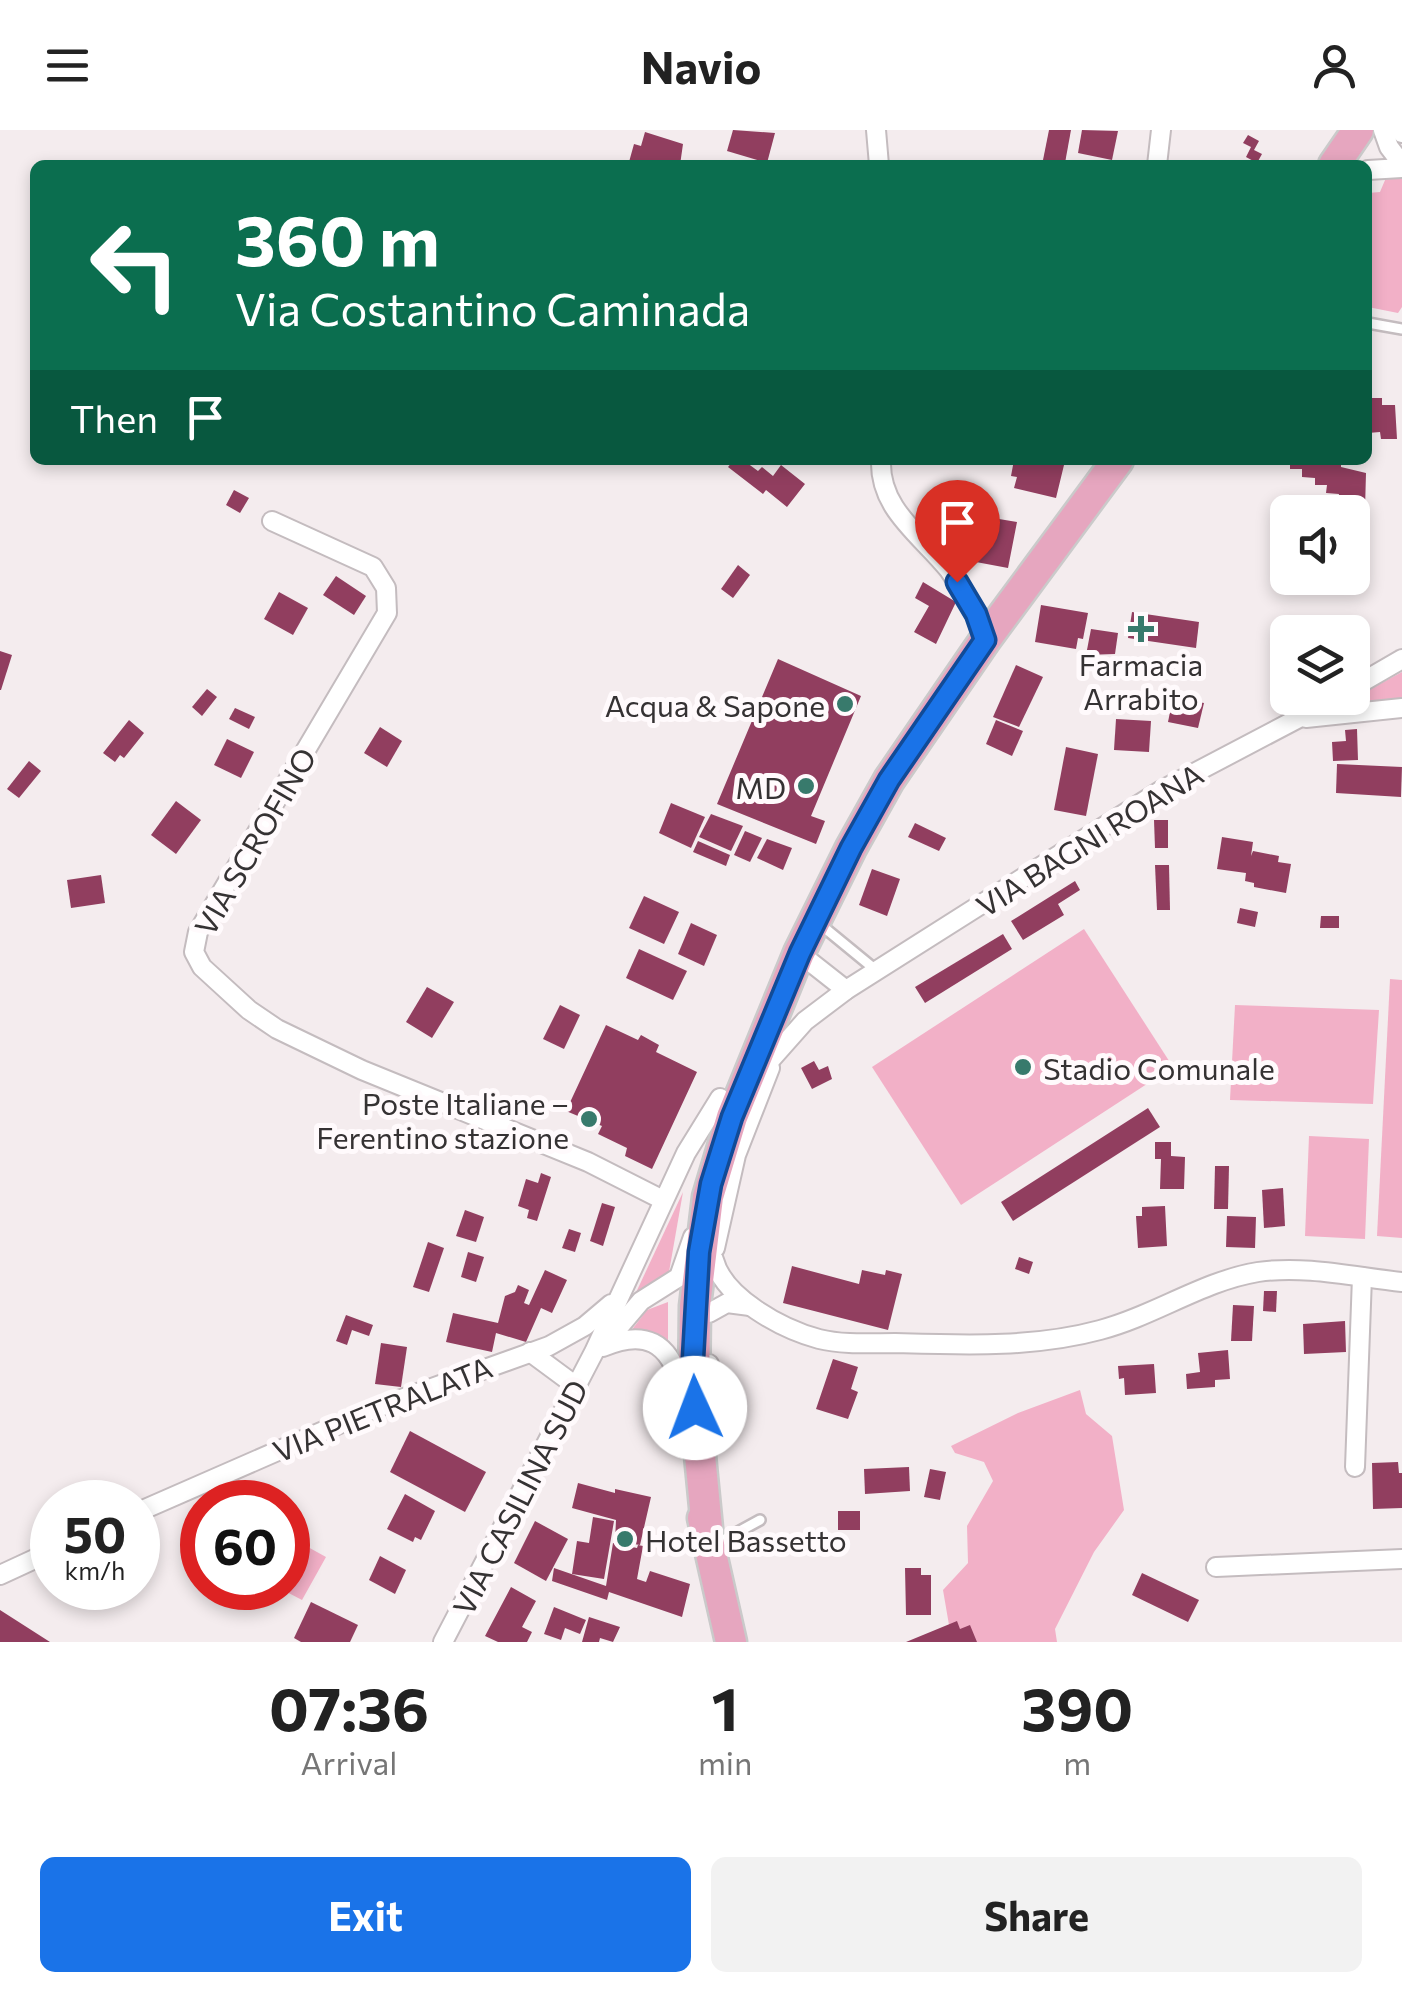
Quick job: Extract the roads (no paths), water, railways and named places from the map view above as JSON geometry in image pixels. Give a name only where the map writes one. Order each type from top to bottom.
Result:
[{"type":"main road","points":[[1337,160],[1358,130]]},
{"type":"main road","points":[[738,1640],[709,1543],[680,1385],[679,1277],[691,1193],[731,1095],[889,780],[985,640],[1114,465]]},
{"type":"main road","points":[[709,1543],[693,1358],[699,1252],[731,1095]]},
{"type":"street","points":[[876,130],[878,160]]},
{"type":"street","points":[[1158,160],[1161,130]]},
{"type":"street","points":[[1372,170],[1402,166],[1383,130]]},
{"type":"street","points":[[882,465],[887,498],[964,592],[985,640]]},
{"type":"street","name":"VIA SCROFINO","points":[[272,521],[373,566],[386,588],[387,614],[198,932],[194,947],[198,964],[248,1010],[294,1039],[597,1166],[663,1200]]},
{"type":"street","points":[[1370,678],[1402,659]]},
{"type":"street","points":[[1301,719],[1402,708]]},
{"type":"street","name":"VIA BAGNI ROANA","points":[[776,1054],[805,1020],[846,990],[1160,791],[1308,715]]},
{"type":"street","points":[[800,953],[846,990]]},
{"type":"street","points":[[709,1543],[716,1506],[709,1390],[714,1260],[736,1155],[776,1054]]},
{"type":"street","name":"VIA CASILINA SUD","points":[[443,1642],[598,1350],[692,1142],[731,1095],[776,1054]]},
{"type":"street","points":[[567,1337],[598,1350],[640,1302],[679,1277],[711,1184]]},
{"type":"street","points":[[714,1260],[722,1281],[750,1306],[824,1340],[994,1344],[1098,1331],[1226,1280],[1256,1272],[1291,1270],[1402,1282]]},
{"type":"street","points":[[1355,1467],[1362,1277]]},
{"type":"street","name":"VIA PIETRALATA","points":[[160,1502],[376,1408],[567,1337],[620,1296]]},
{"type":"street","points":[[709,1313],[726,1303],[750,1306]]},
{"type":"street","name":"VIA CASILINA SUD","points":[[598,1350],[630,1339],[653,1343],[671,1358],[680,1385]]},
{"type":"street","points":[[530,1352],[576,1386]]},
{"type":"street","points":[[1216,1567],[1402,1559]]},
{"type":"street","points":[[0,1575],[30,1561]]},
{"type":"lane","points":[[1372,324],[1402,330]]},
{"type":"lane","points":[[815,921],[877,971]]},
{"type":"lane","points":[[664,1544],[709,1543],[760,1520]]},
{"type":"place","name":"Farmacia Arrabito","points":[[1141,629]]},
{"type":"place","name":"Acqua & Sapone","points":[[845,704]]},
{"type":"place","name":"MD","points":[[806,786]]},
{"type":"place","name":"Stadio Comunale","points":[[1023,1067]]},
{"type":"place","name":"Poste Italiane – Ferentino stazione","points":[[589,1119]]},
{"type":"place","name":"Hotel Bassetto","points":[[625,1539]]}]
